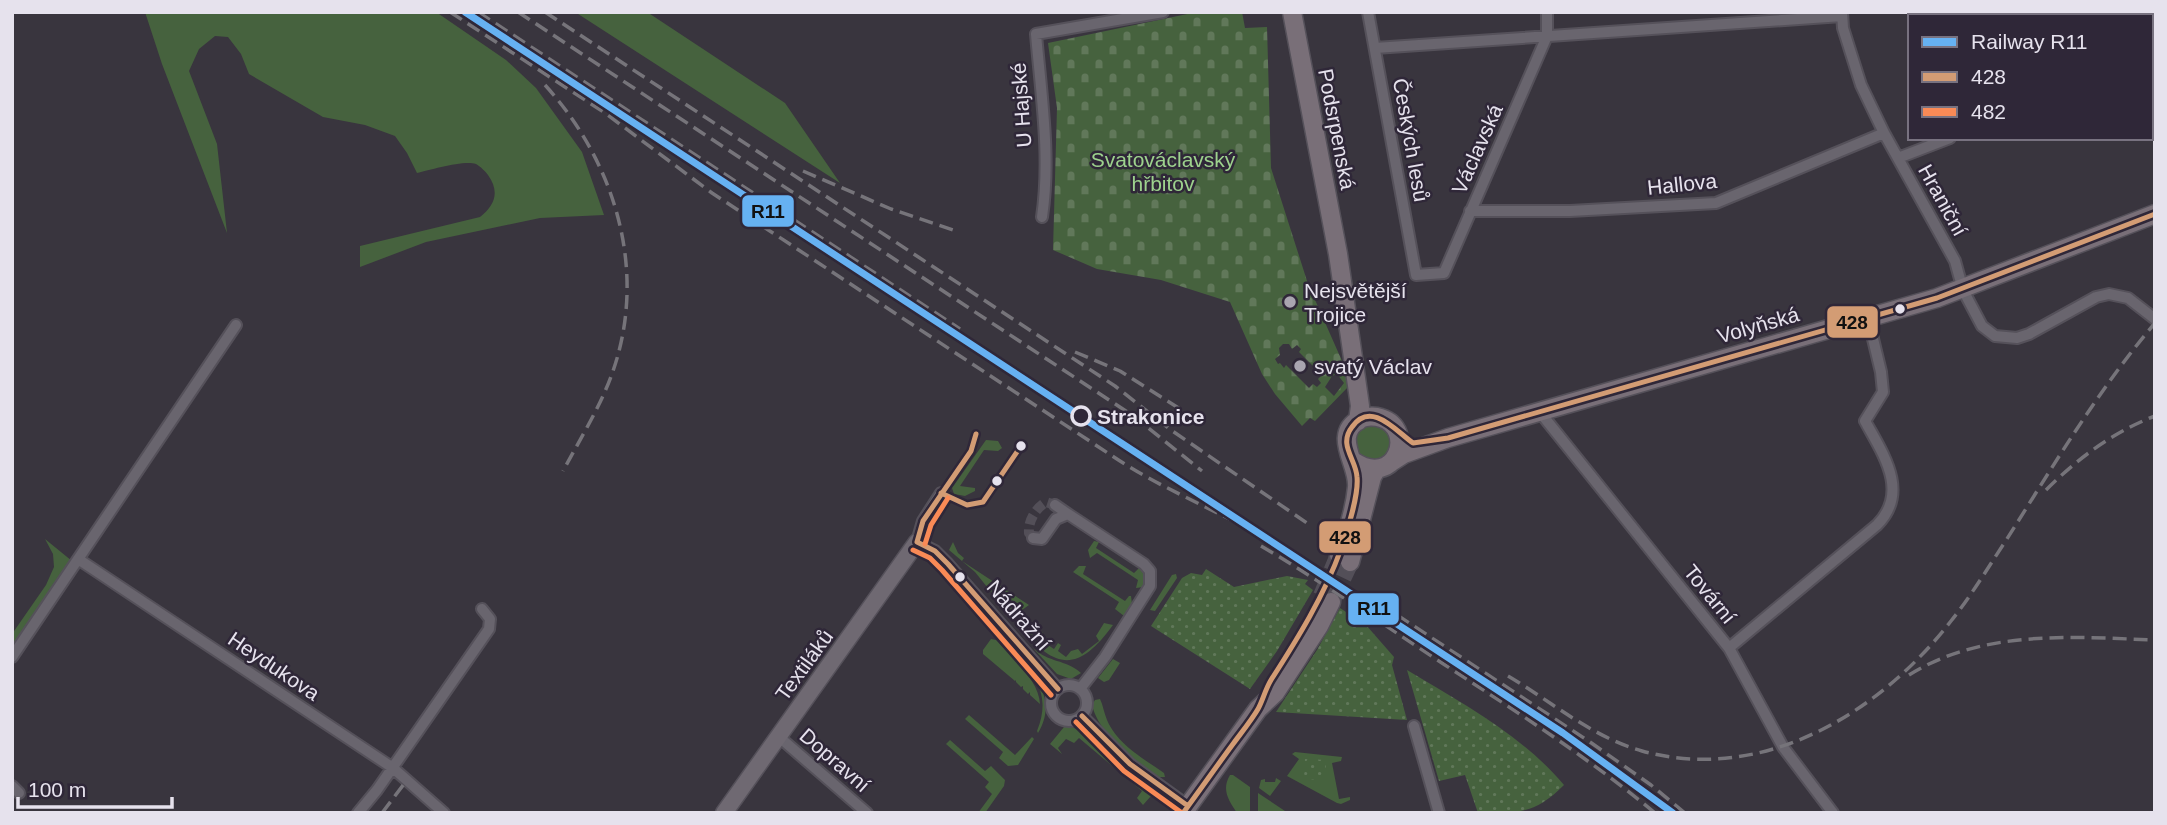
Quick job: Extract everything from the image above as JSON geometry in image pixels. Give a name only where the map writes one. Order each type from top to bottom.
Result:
[{"type":"main road","name":"Podsrpenská","points":[[1292,12],[1338,254],[1370,394],[1378,417]]},
{"type":"main road","name":"Volyňská","points":[[1383,467],[1404,454],[1448,438],[1963,290],[2155,214]]},
{"type":"main road","name":"Podsrpenská","points":[[1338,254],[1360,406],[1358,421],[1352,426],[1346,440],[1357,474],[1357,487],[1344,559],[1372,477],[1399,449],[1397,432]]},
{"type":"main road","points":[[1358,421],[1366,417],[1378,417],[1392,424],[1397,432]]},
{"type":"main road","name":"Volyňská","points":[[1397,432],[1413,443],[1448,438]]},
{"type":"main road","points":[[1353,461],[1363,468],[1383,467]]},
{"type":"main road","points":[[1191,811],[1258,709],[1275,693],[1295,664],[1326,599]]},
{"type":"street","name":"U Hajské","points":[[1042,218],[1046,193],[1043,115],[1035,34],[1163,12]]},
{"type":"street","name":"Českých lesů","points":[[1368,12],[1416,275]]},
{"type":"street","name":"Václavská","points":[[1416,275],[1444,273],[1548,36],[1547,12]]},
{"type":"street","points":[[1375,48],[1842,14]]},
{"type":"street","name":"Hraniční","points":[[1842,14],[1843,28],[1861,85],[1884,133],[1955,261],[1963,290],[1988,332],[2006,339],[2017,338],[2096,297],[2109,294],[2128,298],[2155,319]]},
{"type":"street","name":"Hallova","points":[[1470,211],[1570,211],[1716,203],[1884,133]]},
{"type":"street","points":[[1898,158],[1945,140]]},
{"type":"street","points":[[1729,648],[1877,525],[1890,509],[1893,486],[1888,467],[1865,421],[1883,392],[1868,318]]},
{"type":"street","points":[[12,657],[236,326]]},
{"type":"street","name":"Tovární","points":[[1539,411],[1729,648],[1783,747],[1833,813]]},
{"type":"street","points":[[917,542],[923,521],[941,493]]},
{"type":"street","points":[[1055,505],[1144,564],[1150,571],[1152,582],[1105,657],[1080,689]]},
{"type":"street","points":[[1033,538],[1041,539],[1056,519],[1068,514]]},
{"type":"street","name":"Nádražní","points":[[917,542],[934,551],[948,564],[1058,689]]},
{"type":"street","name":"Textiláků","points":[[724,813],[917,542]]},
{"type":"street","name":"Heydukova","points":[[78,558],[393,768],[444,813]]},
{"type":"street","points":[[358,813],[393,768],[489,629],[490,619],[482,609]]},
{"type":"street","points":[[1068,685],[1080,689],[1085,694],[1087,703],[1082,716],[1068,721],[1055,714],[1051,701],[1058,689],[1068,685]]},
{"type":"street","points":[[1082,716],[1130,764],[1191,811]]},
{"type":"street","points":[[1414,726],[1439,813]]},
{"type":"street","name":"Dopravní","points":[[778,736],[867,813]]},
{"type":"green space","points":[[145,12],[436,12],[506,60],[536,88],[582,152],[604,215],[540,218],[426,242],[360,267],[360,246],[480,217],[494,198],[492,181],[483,169],[470,163],[417,173],[395,136],[365,125],[323,117],[249,74],[241,54],[228,37],[215,36],[199,49],[189,71],[217,144],[227,233],[162,64]]},
{"type":"green space","points":[[575,12],[647,12],[785,103],[840,183]]},
{"type":"green space","name":"Svatováclavský hřbitov","points":[[1197,12],[1242,12],[1245,28],[1267,27],[1271,168],[1308,284],[1346,370],[1348,387],[1315,421],[1310,418],[1302,426],[1275,394],[1262,374],[1230,302],[1161,280],[1097,269],[1053,250],[1057,108],[1048,43]],"holes":[[[1283,344],[1289,344],[1292,349],[1297,345],[1301,349],[1299,352],[1322,375],[1318,379],[1321,383],[1317,387],[1313,384],[1309,388],[1286,365],[1284,368],[1278,364],[1275,359],[1280,355],[1279,348]],[[1337,374],[1344,383],[1334,396],[1325,387],[1332,376]]]},
{"type":"green space","points":[[1373,425],[1386,430],[1391,443],[1386,456],[1373,461],[1360,456],[1355,443],[1360,430]]},
{"type":"green space","points":[[986,440],[998,441],[1002,448],[998,451],[984,450],[960,486],[975,488],[975,491],[965,496],[954,494],[952,488]]},
{"type":"green space","points":[[45,539],[72,561],[12,648],[12,634],[46,585],[54,567],[53,554]]},
{"type":"green space","points":[[1094,541],[1099,542],[1096,548],[1134,573],[1139,568],[1142,569],[1146,577],[1143,587],[1136,588],[1138,580],[1097,553],[1090,558],[1088,550]]},
{"type":"green space","points":[[953,542],[958,553],[964,558],[962,561],[949,550]]},
{"type":"green space","points":[[962,561],[1029,605],[1015,615],[1008,613],[975,572]]},
{"type":"green space","points":[[1079,566],[1086,566],[1083,574],[1125,601],[1131,596],[1132,604],[1124,616],[1115,609],[1119,602],[1073,572]]},
{"type":"green space","points":[[938,568],[950,576],[996,629],[993,630]]},
{"type":"green space","points":[[1206,569],[1234,587],[1287,576],[1308,580],[1305,584],[1313,590],[1277,651],[1250,689],[1151,626],[1182,578],[1191,573],[1202,575]]},
{"type":"green space","points":[[1176,574],[1177,578],[1155,611],[1150,610],[1172,575]]},
{"type":"green space","points":[[1340,608],[1349,614],[1352,609],[1394,657],[1392,665],[1407,720],[1276,712],[1317,650]]},
{"type":"green space","points":[[1024,619],[1030,620],[1024,629],[1036,637],[1040,631],[1043,633],[1039,639],[1054,649],[1058,643],[1061,645],[1058,651],[1066,657],[1071,651],[1078,649],[1082,654],[1099,641],[1096,636],[1104,623],[1113,625],[1101,640],[1089,651],[1078,658],[1067,660],[1045,652],[1033,641],[1020,627]]},
{"type":"green space","points":[[1000,634],[1029,667],[1043,692],[1046,705],[1038,733],[1042,715],[1040,690],[1035,679],[998,637]]},
{"type":"green space","points":[[991,639],[996,640],[1030,678],[1040,704],[1030,692],[1028,694],[1023,686],[983,654]]},
{"type":"green space","points":[[1033,648],[1081,673],[1071,679],[1057,674]]},
{"type":"green space","points":[[1113,659],[1120,663],[1109,680],[1104,682],[1098,678]]},
{"type":"green space","points":[[1407,670],[1511,736],[1548,767],[1564,785],[1534,807],[1514,812],[1478,813],[1465,775],[1439,781]]},
{"type":"green space","points":[[1100,699],[1107,720],[1117,736],[1164,773],[1165,777],[1159,777],[1139,763],[1110,737],[1092,705],[1095,700]]},
{"type":"green space","points":[[969,715],[1015,755],[1032,737],[1034,739],[1018,765],[1008,766],[999,758],[1003,752],[965,719]]},
{"type":"green space","points":[[1064,727],[1072,727],[1087,734],[1151,796],[1143,805],[1137,798],[1142,791],[1079,738],[1074,743],[1066,739],[1058,748],[1062,754],[1050,744]]},
{"type":"green space","points":[[950,740],[985,771],[991,766],[1005,780],[1004,786],[985,813],[978,813],[992,794],[985,787],[989,782],[946,744]]},
{"type":"green space","points":[[1295,752],[1342,757],[1341,761],[1332,763],[1339,799],[1350,797],[1350,800],[1337,803],[1287,776],[1299,759],[1292,754]]},
{"type":"green space","points":[[1305,759],[1326,760],[1325,780],[1304,779]]},
{"type":"green space","points":[[1230,775],[1250,787],[1250,813],[1237,813],[1229,800],[1226,786]]},
{"type":"green space","points":[[1276,778],[1281,781],[1270,796],[1259,788],[1261,780],[1275,782]]},
{"type":"green space","points":[[1258,793],[1288,813],[1258,813]]},
{"type":"tunnel","points":[[1033,538],[1029,529],[1036,512],[1046,502],[1055,505]]},
{"type":"tunnel","points":[[1322,596],[1339,555]]},
{"type":"tunnel","points":[[1331,602],[1350,562]]},
{"type":"railway","points":[[450,12],[605,113],[712,193],[1120,461],[1277,545]]},
{"type":"railway","points":[[478,12],[960,329]]},
{"type":"railway","points":[[518,12],[1132,415],[1202,471]]},
{"type":"railway","points":[[545,12],[1115,386],[1171,430],[1307,523]]},
{"type":"railway","points":[[545,85],[590,148],[607,183],[625,256],[627,295],[623,333],[613,371],[596,410],[563,471]]},
{"type":"railway","points":[[803,171],[891,209],[956,231]]},
{"type":"railway","points":[[1508,676],[1606,737],[1642,751],[1687,759],[1731,758],[1774,749],[1814,733],[1853,712],[1889,685],[1922,655],[1951,621],[2095,402],[2155,323]]},
{"type":"railway","points":[[1075,352],[1120,371],[1185,412]]},
{"type":"railway","points":[[2046,490],[2096,447],[2155,416]]},
{"type":"railway","points":[[1261,546],[1526,718],[1579,754],[1655,813]]},
{"type":"railway","points":[[1397,615],[1590,742],[1685,813]]},
{"type":"railway","points":[[1909,675],[1937,660],[1997,643],[2060,638],[2155,640]]},
{"type":"railway","points":[[382,813],[407,780]]},
{"type":"rail line","name":"R11","points":[[465,12],[1563,733],[1673,813]]},
{"type":"transit line","name":"428","points":[[1183,813],[1260,706],[1269,684],[1327,583],[1341,549],[1354,503],[1357,477],[1347,440],[1348,434],[1359,419],[1367,416],[1383,420],[1413,443],[1448,438],[1937,298],[2155,214]]},
{"type":"transit line","name":"428","points":[[917,542],[923,521],[971,451],[976,434]]},
{"type":"transit line","name":"428","points":[[941,493],[967,505],[983,502],[1021,446]]},
{"type":"transit line","name":"482","points":[[925,544],[931,525],[948,498]]},
{"type":"transit line","name":"428","points":[[917,542],[935,551],[948,564],[1058,689]]},
{"type":"transit line","name":"482","points":[[913,550],[930,558],[942,570],[1051,695]]},
{"type":"transit line","name":"428","points":[[1082,716],[1130,764],[1188,806]]},
{"type":"transit line","name":"482","points":[[1076,722],[1124,771],[1182,813]]},
{"type":"place","name":"Nejsvětější Trojice","points":[[1290,302]]},
{"type":"place","name":"svatý Václav","points":[[1300,366]]},
{"type":"place","name":"Strakonice","points":[[1081,416]]}]
